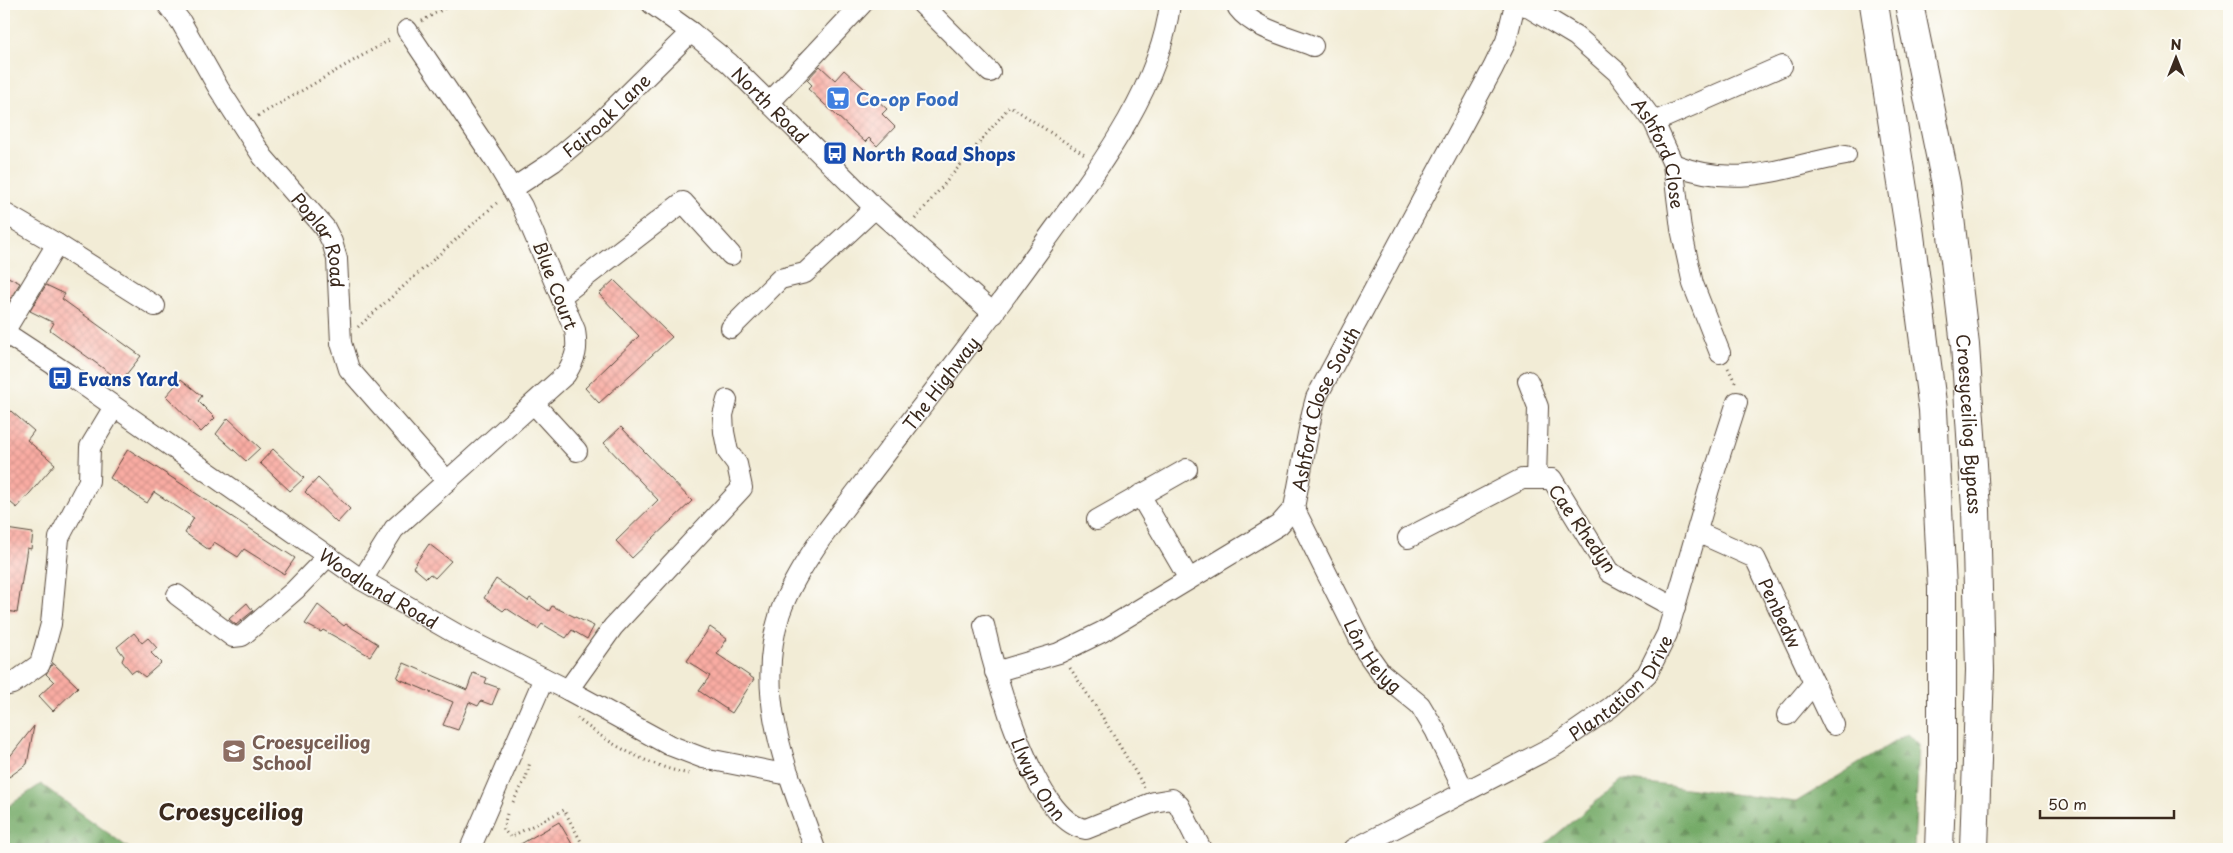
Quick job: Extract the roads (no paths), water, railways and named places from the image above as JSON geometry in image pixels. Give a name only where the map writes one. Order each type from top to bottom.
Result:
[{"type":"highway","name":"Croesyceiliog Bypass","points":[[1874,4],[1909,228],[1933,410],[1942,588],[1942,767],[1939,849]]},
{"type":"highway","name":"Croesyceiliog Bypass","points":[[1909,4],[1946,184],[1965,345],[1976,509],[1980,660],[1974,849]]},
{"type":"street","name":"Poplar Road","points":[[167,4],[181,22],[219,90],[263,157],[325,228],[332,242],[337,259],[341,343],[349,369],[447,481]]},
{"type":"street","name":"North Road","points":[[652,4],[691,32],[770,102],[875,208],[994,314]]},
{"type":"street","points":[[770,102],[862,4]]},
{"type":"street","points":[[922,4],[990,72]]},
{"type":"street","name":"The Highway","points":[[816,849],[778,744],[772,711],[773,644],[780,613],[798,576],[820,540],[994,314],[1099,164],[1137,102],[1158,55],[1170,4]]},
{"type":"street","points":[[1238,4],[1238,8],[1243,15],[1255,23],[1313,46]]},
{"type":"street","name":"Ashford Close South","points":[[995,672],[1059,653],[1102,632],[1279,525],[1294,508],[1316,398],[1493,68],[1506,40],[1515,4]]},
{"type":"street","name":"Ashford Close","points":[[1523,4],[1576,36],[1617,72],[1654,122],[1673,164],[1681,229],[1693,284],[1720,353]]},
{"type":"street","name":"Blue Court","points":[[362,580],[394,529],[566,374],[574,360],[578,347],[575,330],[534,228],[512,189],[407,30]]},
{"type":"street","name":"Fairoak Lane","points":[[512,189],[553,162],[596,126],[691,32]]},
{"type":"street","points":[[1654,122],[1782,66]]},
{"type":"street","points":[[1673,164],[1696,172],[1744,177],[1762,176],[1846,155]]},
{"type":"street","points":[[561,296],[683,202],[731,255]]},
{"type":"street","points":[[731,328],[780,279],[805,273],[875,208]]},
{"type":"street","points":[[4,213],[155,306]]},
{"type":"street","points":[[4,332],[57,244]]},
{"type":"street","name":"Woodland Road","points":[[4,332],[114,406],[362,580],[458,635],[568,690],[669,745],[703,758],[789,775]]},
{"type":"street","points":[[1528,382],[1538,407],[1536,479]]},
{"type":"street","points":[[568,690],[613,627],[742,488],[739,470],[728,452],[724,432],[723,416],[727,400]]},
{"type":"street","name":"Plantation Drive","points":[[1354,849],[1556,745],[1612,708],[1647,674],[1667,634],[1696,532],[1737,402]]},
{"type":"street","points":[[534,404],[577,451]]},
{"type":"street","points":[[4,686],[12,684],[40,664],[52,624],[60,538],[89,481],[90,447],[114,406]]},
{"type":"street","points":[[1097,520],[1187,469]]},
{"type":"street","name":"Cae Rhedyn","points":[[1408,538],[1522,479],[1552,479],[1609,572],[1675,608]]},
{"type":"street","points":[[1140,495],[1189,579]]},
{"type":"street","name":"Lôn Helyg","points":[[1294,508],[1366,652],[1381,673],[1420,705],[1435,730],[1464,791]]},
{"type":"street","name":"Penbedw","points":[[1696,532],[1755,558],[1834,725]]},
{"type":"street","points":[[177,595],[233,637],[242,636],[296,590],[328,556]]},
{"type":"street","name":"Llwyn Onn","points":[[984,625],[995,672],[1010,719],[1039,785],[1058,812],[1075,828],[1086,829],[1154,802],[1172,799],[1179,805],[1201,849]]},
{"type":"street","points":[[470,849],[544,678]]},
{"type":"street","points":[[1787,715],[1814,683]]},
{"type":"place","name":"Co-op Food","points":[[838,98]]},
{"type":"place","name":"North Road Shops","points":[[835,153]]},
{"type":"place","name":"Evans Yard","points":[[60,378]]},
{"type":"place","name":"Croesyceiliog School","points":[[234,751]]},
{"type":"district","name":"Croesyceiliog","points":[[231,810]]}]
